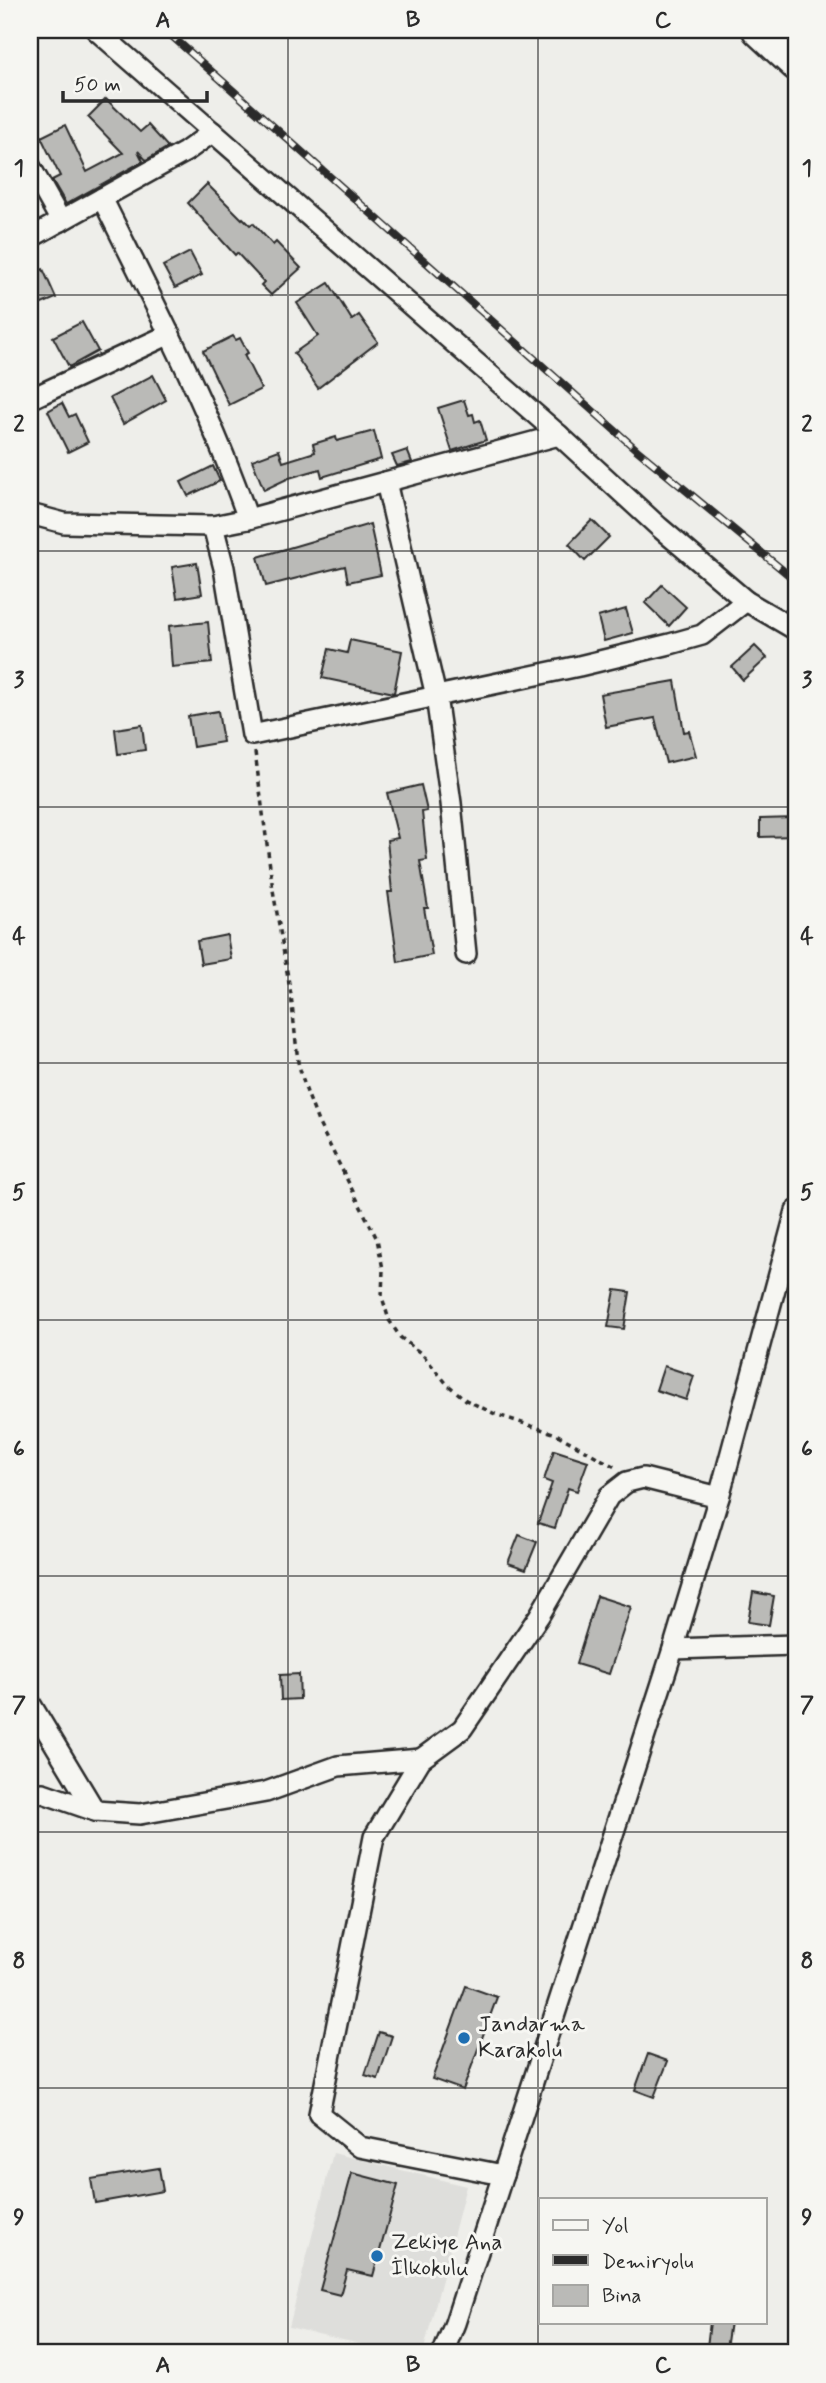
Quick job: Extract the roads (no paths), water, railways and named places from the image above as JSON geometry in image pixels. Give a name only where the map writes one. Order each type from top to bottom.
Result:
[{"type":"highway","points":[[758,30],[796,65]]},
{"type":"street","points":[[96,30],[559,435],[659,527],[746,601],[796,630]]},
{"type":"street","points":[[30,238],[185,152],[213,132]]},
{"type":"street","points":[[30,166],[61,221]]},
{"type":"street","points":[[102,198],[170,334],[226,455],[248,519]]},
{"type":"street","points":[[30,398],[170,334]]},
{"type":"street","points":[[30,514],[64,523],[212,526],[248,519],[559,435]]},
{"type":"street","points":[[386,482],[436,696],[451,803],[466,954]]},
{"type":"street","points":[[212,526],[224,568],[252,735],[579,666],[702,635],[746,601]]},
{"type":"street","points":[[443,2353],[673,1649],[719,1497],[796,1211]]},
{"type":"street","points":[[503,2175],[360,2147],[319,2114],[374,1837],[421,1759],[462,1729],[538,1616],[609,1496],[627,1482],[643,1478],[719,1497]]},
{"type":"street","points":[[673,1649],[796,1645]]},
{"type":"street","points":[[30,1703],[95,1811]]},
{"type":"street","points":[[30,1794],[43,1793],[95,1811],[140,1814],[266,1792],[338,1766],[421,1759]]},
{"type":"railway","points":[[165,30],[637,450],[796,581]]},
{"type":"place","name":"Jandarma Karakolu","points":[[464,2038]]},
{"type":"place","name":"Zekiye Ana İlkokulu","points":[[377,2256]]}]
